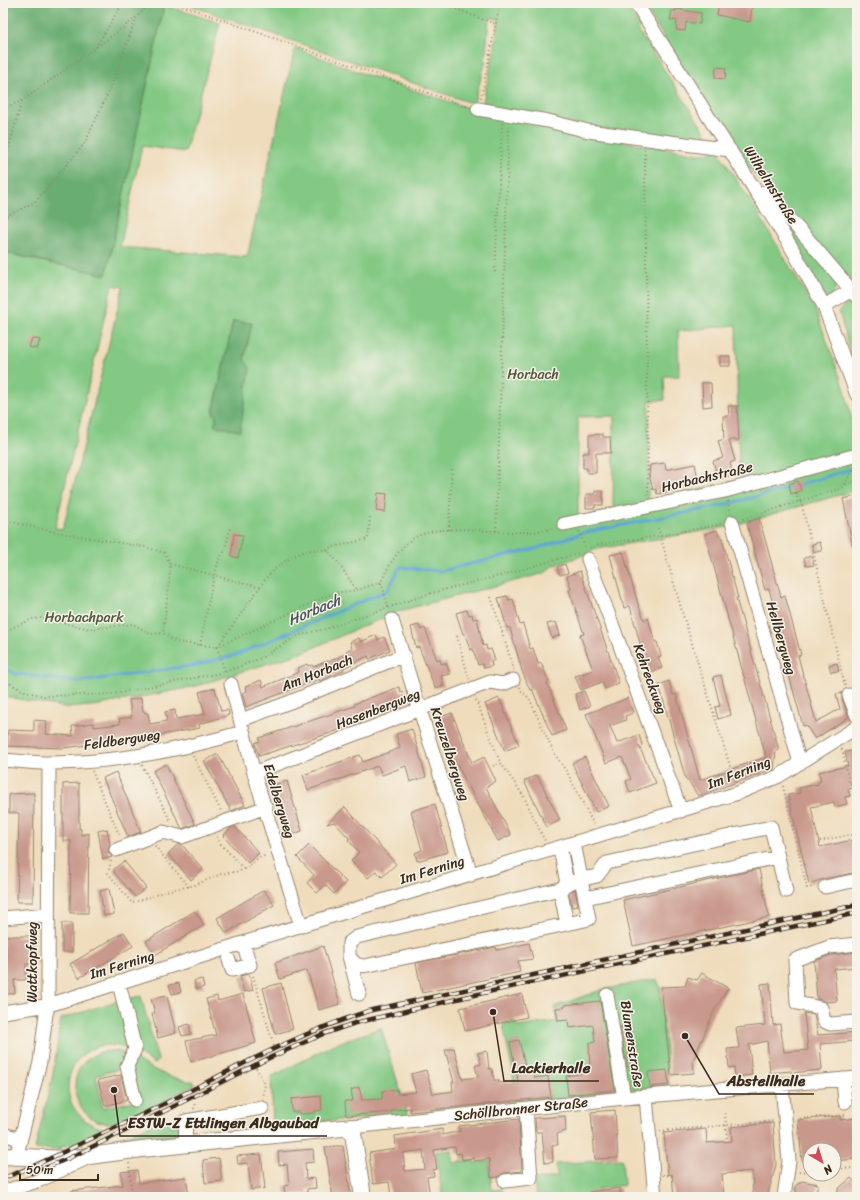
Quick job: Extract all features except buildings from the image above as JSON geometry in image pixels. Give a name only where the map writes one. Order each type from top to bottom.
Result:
[{"type":"main road","name":"Schöllbronner Straße","points":[[81,1158],[352,1127]]},
{"type":"main road","points":[[352,1127],[363,1197]]},
{"type":"main road","name":"Schöllbronner Straße","points":[[9,1157],[81,1158],[129,1161],[185,1145]]},
{"type":"street","name":"Wilhelmstraße","points":[[636,3],[790,245],[824,306],[857,395]]},
{"type":"street","points":[[478,109],[548,121],[588,131],[730,150]]},
{"type":"street","points":[[758,194],[764,192],[806,237],[854,294],[824,306]]},
{"type":"street","name":"Horbachstraße","points":[[564,524],[725,491],[857,455]]},
{"type":"street","name":"Hellbergweg","points":[[731,516],[800,763]]},
{"type":"street","name":"Kehreckweg","points":[[587,554],[681,811]]},
{"type":"street","name":"Kreuzelbergweg","points":[[392,620],[404,655],[419,711],[445,788],[470,875]]},
{"type":"street","name":"Am Horbach","points":[[242,726],[290,702],[404,655]]},
{"type":"street","name":"Hasenbergweg","points":[[254,773],[419,711],[490,682],[503,684],[516,679]]},
{"type":"street","name":"Edelbergweg","points":[[231,684],[254,773],[266,807],[301,926]]},
{"type":"street","points":[[849,695],[857,716]]},
{"type":"street","name":"Feldbergweg","points":[[3,760],[49,763],[90,761],[137,755],[187,746],[242,726]]},
{"type":"street","name":"Im Ferning","points":[[3,1012],[50,1005],[243,943],[738,793],[779,776],[857,727]]},
{"type":"street","name":"Wattkopfweg","points":[[9,1157],[20,1139],[40,1062],[46,1014],[50,1005],[48,914],[49,763]]},
{"type":"street","points":[[120,849],[163,832],[182,837],[226,820],[266,807]]},
{"type":"street","points":[[359,994],[350,956],[349,943],[357,937],[564,886],[597,876],[607,863],[771,827],[786,891]]},
{"type":"street","points":[[350,956],[354,963],[360,966],[369,965],[589,919],[574,843]]},
{"type":"street","points":[[555,849],[564,886],[567,924]]},
{"type":"street","points":[[585,898],[778,857]]},
{"type":"street","points":[[825,887],[857,880]]},
{"type":"street","points":[[3,918],[48,914]]},
{"type":"street","points":[[229,960],[232,970],[250,965],[243,943]]},
{"type":"street","points":[[857,944],[829,947],[795,960],[797,1003],[821,1008],[824,1021],[830,1024],[857,1022]]},
{"type":"street","points":[[119,983],[135,1049],[127,1066],[135,1100]]},
{"type":"street","name":"Blumenstraße","points":[[608,995],[624,1098]]},
{"type":"street","name":"Schöllbronner Straße","points":[[352,1127],[624,1098],[857,1078]]},
{"type":"street","points":[[843,1079],[845,1108]]},
{"type":"street","points":[[782,1085],[789,1161],[784,1197]]},
{"type":"street","points":[[646,1097],[655,1197]]},
{"type":"street","points":[[185,1145],[186,1121],[262,1108]]},
{"type":"street","points":[[506,1181],[530,1178],[526,1109]]},
{"type":"street","points":[[3,1134],[20,1139]]},
{"type":"street","points":[[3,1192],[40,1180],[81,1158]]},
{"type":"path","points":[[95,48],[123,3]]},
{"type":"path","points":[[3,108],[22,101],[136,18],[150,3]]},
{"type":"path","points":[[176,3],[468,107],[478,109],[492,48],[495,24],[500,3]]},
{"type":"path","points":[[442,3],[495,24]]},
{"type":"path","points":[[3,218],[35,202],[85,143],[115,77],[136,18]]},
{"type":"path","points":[[3,167],[22,101]]},
{"type":"path","points":[[495,272],[506,114]]},
{"type":"path","points":[[496,531],[506,114]]},
{"type":"path","points":[[645,138],[648,507]]},
{"type":"path","points":[[450,530],[452,466]]},
{"type":"path","points":[[846,484],[857,466]]},
{"type":"path","points":[[3,680],[24,691],[44,696],[113,694],[224,672],[261,658],[299,635],[325,629],[428,594],[587,554],[601,544],[659,536],[731,516],[800,502],[834,491],[846,484],[857,481]]},
{"type":"path","points":[[796,493],[800,502],[846,692],[849,695]]},
{"type":"path","points":[[727,499],[731,516]]},
{"type":"path","points":[[217,647],[259,588],[276,568],[291,557],[313,551],[328,551],[330,548],[368,539],[370,515]]},
{"type":"path","points":[[3,520],[159,550],[165,553],[170,564],[163,633]]},
{"type":"path","points":[[388,607],[381,582],[397,554],[410,540],[427,532],[450,530],[536,532],[564,524]]},
{"type":"path","points":[[200,645],[214,576],[219,559],[225,551],[230,528]]},
{"type":"path","points":[[658,528],[659,536],[738,793]]},
{"type":"path","points":[[578,529],[587,554]]},
{"type":"path","points":[[328,551],[338,561],[349,581],[356,590]]},
{"type":"path","points":[[170,564],[208,573],[259,588]]},
{"type":"path","points":[[3,632],[32,619],[41,618],[90,629],[133,624],[150,634],[163,633],[176,642],[217,647],[333,594],[356,590],[381,582]]},
{"type":"path","points":[[491,596],[516,679],[522,692],[529,698],[554,753],[568,774],[600,836]]},
{"type":"path","points":[[457,636],[472,689],[500,762],[523,796],[555,849]]},
{"type":"path","points":[[217,647],[224,672]]},
{"type":"path","points":[[837,739],[841,747],[849,782],[857,781]]},
{"type":"path","points":[[187,746],[226,820]]},
{"type":"path","points":[[137,755],[172,825],[176,826],[182,837]]},
{"type":"path","points":[[90,761],[91,769],[120,849],[110,864],[108,873],[132,903],[166,891],[189,887],[221,874],[244,869],[258,858],[278,852]]},
{"type":"path","points":[[494,766],[500,762]]},
{"type":"path","points":[[779,776],[807,888],[825,887]]},
{"type":"path","points":[[211,826],[219,842],[244,869]]},
{"type":"path","points":[[820,841],[849,835],[857,835]]},
{"type":"path","points":[[151,837],[157,850],[189,887]]},
{"type":"path","points":[[250,965],[274,1046]]},
{"type":"path","points":[[311,1029],[315,1041]]},
{"type":"path","points":[[235,1065],[241,1076]]},
{"type":"path","points":[[256,1068],[265,1084],[262,1108]]},
{"type":"path","points":[[649,1132],[785,1120],[845,1108]]},
{"type":"path","points":[[725,1112],[727,1140]]},
{"type":"path","points":[[129,1161],[132,1197]]},
{"type":"path","points":[[842,1169],[857,1169]]},
{"type":"green space","points":[[3,3],[161,3],[163,11],[106,275],[3,252]]},
{"type":"green space","points":[[184,3],[625,3],[640,27],[638,30],[711,141],[587,127],[485,106],[483,102],[499,19],[489,18],[485,64],[474,102],[468,102]]},
{"type":"green space","points":[[642,3],[857,3],[857,291],[743,161]]},
{"type":"green space","name":"Horbachpark","points":[[161,4],[220,23],[185,152],[142,146],[120,247],[247,257],[295,48],[367,75],[484,113],[616,140],[700,154],[718,151],[756,210],[815,309],[845,390],[852,420],[857,418],[857,490],[727,527],[597,549],[552,566],[545,573],[399,611],[301,653],[193,687],[100,705],[67,708],[3,696],[3,252],[52,264],[106,274],[163,11]],"holes":[[[112,285],[123,287],[63,529],[55,528]],[[233,321],[252,324],[244,359],[215,426],[216,414],[213,413]],[[736,325],[739,480],[648,501],[649,401],[665,400],[664,376],[679,376],[678,331]],[[614,416],[613,510],[578,519],[578,417]]]},
{"type":"green space","points":[[769,200],[835,276],[836,288],[829,298],[825,298]]},
{"type":"green space","points":[[857,302],[857,380],[839,311],[847,303]]},
{"type":"green space","points":[[233,321],[252,323],[244,359],[250,368],[240,431],[215,426],[216,414],[213,414]]},
{"type":"green space","points":[[657,979],[660,987],[669,1085],[516,1104],[513,1073],[503,1024],[515,1021],[517,1027],[557,1021],[554,1007],[601,990]]},
{"type":"green space","points":[[141,996],[158,1060],[155,1064],[137,1053],[126,999]]},
{"type":"green space","points":[[120,1000],[130,1050],[110,1045],[92,1049],[79,1058],[71,1072],[68,1088],[72,1105],[83,1119],[103,1129],[101,1132],[71,1147],[69,1144],[60,1148],[60,1150],[35,1149],[53,1074],[61,1019]]},
{"type":"green space","points":[[381,1028],[408,1116],[273,1124],[271,1077],[332,1045]]},
{"type":"green space","points":[[117,1051],[129,1055],[122,1068],[96,1076],[103,1108],[138,1100],[130,1068],[135,1059],[157,1071],[178,1079],[194,1082],[195,1085],[129,1118],[112,1123],[98,1121],[87,1114],[79,1104],[76,1092],[76,1080],[80,1068],[89,1058],[102,1052]]},
{"type":"green space","points":[[166,1118],[171,1127],[179,1124],[179,1135],[107,1144]]},
{"type":"green space","points":[[452,1150],[453,1163],[473,1160],[474,1163],[489,1161],[492,1190],[502,1189],[503,1197],[436,1197],[442,1195],[436,1152]]},
{"type":"green space","points":[[622,1159],[624,1185],[599,1189],[600,1197],[532,1197],[536,1196],[534,1180],[557,1177],[556,1164]]},
{"type":"waterway","name":"Horbach","points":[[3,668],[16,674],[78,682],[196,665],[236,655],[388,590],[400,567],[441,571],[538,548],[582,533],[720,506],[789,488],[851,469]]},
{"type":"railway","points":[[3,1178],[39,1164],[132,1120],[267,1052],[336,1022],[372,1010],[857,905]]},
{"type":"railway","points":[[32,1173],[67,1159],[133,1127],[267,1059],[323,1034],[355,1023],[474,995],[857,913]]},
{"type":"place","name":"Lackierhalle","points":[[493,1012]]},
{"type":"place","name":"Abstellhalle","points":[[685,1036]]},
{"type":"place","name":"ESTW-Z Ettlingen Albgaubad","points":[[114,1090]]}]
